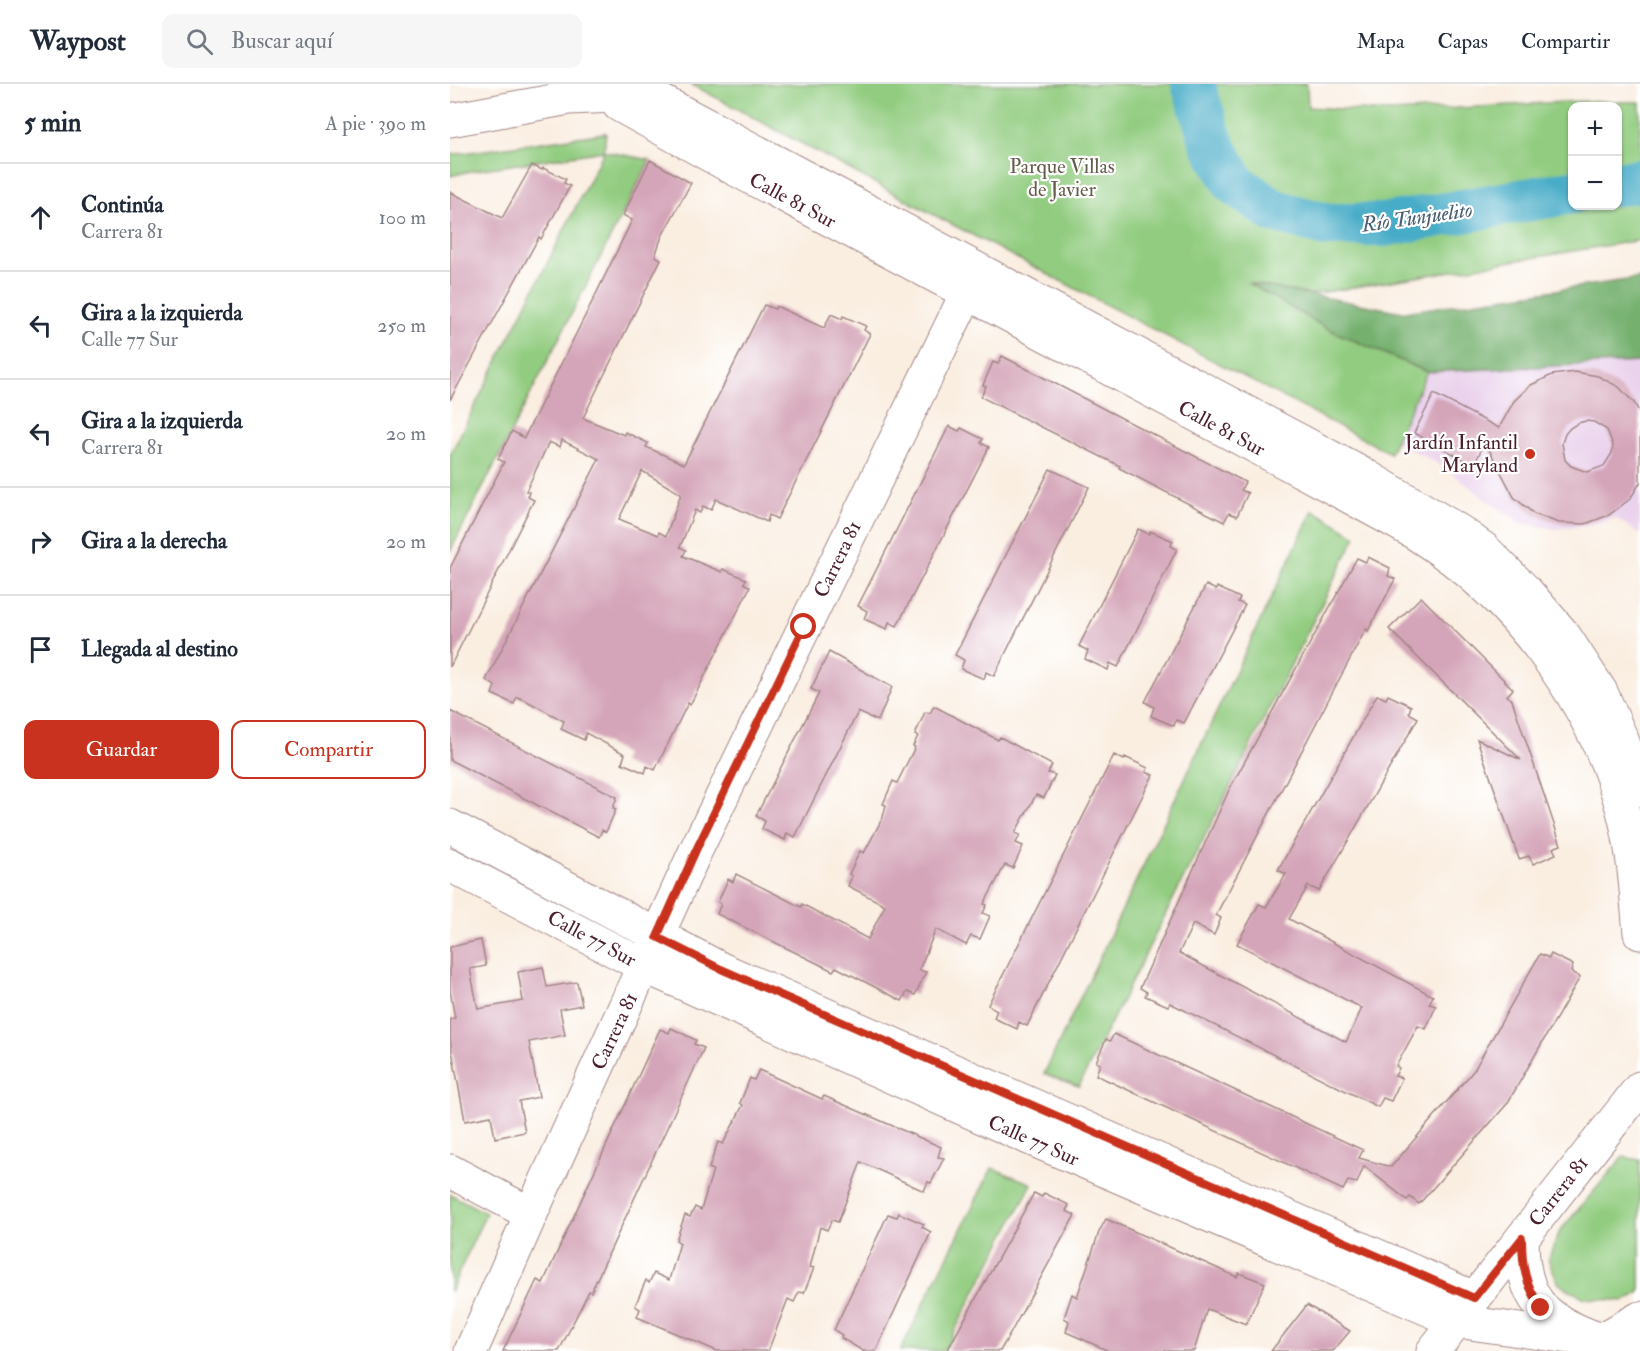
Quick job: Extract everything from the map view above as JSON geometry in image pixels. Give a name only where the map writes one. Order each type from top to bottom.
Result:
[{"type":"street","name":"Calle 81 Sur","points":[[450,120],[569,98],[638,95],[663,102],[1366,476],[1459,531],[1484,549],[1526,591],[1564,635],[1601,692],[1623,742],[1640,790]]},
{"type":"street","name":"Calle 81 Sur","points":[[608,96],[625,110],[646,119],[735,169],[1354,499],[1419,536],[1469,573],[1525,628],[1571,692],[1607,762],[1623,810],[1631,848],[1640,933]]},
{"type":"street","name":"Carrera 81","points":[[471,1351],[696,850],[967,293]]},
{"type":"street","name":"Calle 77 Sur","points":[[450,826],[651,952]]},
{"type":"street","name":"Calle 77 Sur","points":[[450,865],[651,952],[1029,1138],[1465,1310],[1640,1347]]},
{"type":"street","name":"Carrera 81","points":[[1433,1351],[1640,1088]]},
{"type":"street","points":[[450,1171],[531,1214]]},
{"type":"street","points":[[1522,1238],[1522,1260],[1526,1280],[1541,1308],[1555,1320],[1600,1340],[1640,1318]]},
{"type":"shaded area","name":"Jardín Infantil Maryland","points":[[1640,362],[1640,534],[1616,518],[1586,526],[1555,529],[1521,523],[1444,467],[1395,441],[1427,372]]},
{"type":"green space","name":"Parque Villas de Javier","points":[[691,84],[1307,84],[1308,107],[1391,112],[1582,101],[1640,102],[1640,240],[1307,295],[1251,284],[1328,329],[1427,372],[1390,453],[936,216]]},
{"type":"green space","points":[[606,133],[604,151],[450,176],[450,155]]},
{"type":"green space","points":[[604,151],[650,160],[450,552],[450,455]]},
{"type":"green space","points":[[1640,278],[1640,362],[1427,372],[1328,329],[1248,283],[1403,312]]},
{"type":"green space","points":[[1313,510],[1356,536],[1079,1086],[1044,1074]]},
{"type":"green space","points":[[1623,1157],[1640,1160],[1640,1292],[1625,1301],[1584,1298],[1559,1284],[1548,1259],[1560,1231]]},
{"type":"green space","points":[[992,1168],[1032,1184],[944,1351],[900,1351]]},
{"type":"green space","points":[[450,1194],[486,1213],[450,1292]]},
{"type":"building","points":[[650,160],[691,183],[662,236],[655,256],[661,259],[583,418],[624,435],[625,432],[648,443],[646,447],[684,464],[764,305],[775,309],[776,306],[824,328],[831,314],[842,319],[843,316],[866,326],[864,330],[870,334],[777,519],[769,515],[767,522],[716,499],[711,510],[703,506],[700,513],[695,510],[680,547],[686,550],[683,556],[746,579],[744,583],[750,587],[655,770],[647,766],[645,773],[622,763],[625,754],[586,733],[584,740],[561,729],[564,721],[525,700],[517,697],[514,704],[492,694],[495,686],[486,680],[599,459],[562,440],[560,447],[549,442],[526,491],[529,492],[528,497],[534,500],[450,667],[450,568],[504,462],[498,459],[512,431],[524,438],[597,292],[632,220],[623,215]],"holes":[[[642,471],[681,494],[666,536],[619,519]]]},
{"type":"building","points":[[532,165],[566,179],[564,183],[570,186],[541,239],[539,237],[450,400],[450,192],[502,218]]},
{"type":"building","points":[[1002,356],[1245,482],[1241,490],[1248,493],[1237,516],[1229,513],[1224,522],[1119,468],[1120,466],[981,397],[986,386],[983,385],[993,362],[998,364]]},
{"type":"building","name":"Jardín Infantil Maryland","points":[[1575,372],[1598,376],[1619,387],[1635,404],[1640,414],[1640,483],[1630,499],[1609,515],[1585,524],[1559,523],[1534,514],[1514,497],[1485,442],[1474,465],[1414,433],[1434,394],[1499,428],[1514,401],[1531,385],[1552,375]],"holes":[[[1594,422],[1607,430],[1613,445],[1612,453],[1604,466],[1587,472],[1571,466],[1565,460],[1562,443],[1570,428],[1578,423]]]},
{"type":"building","points":[[949,426],[959,431],[961,428],[983,439],[981,443],[989,447],[897,626],[889,622],[887,629],[864,619],[867,611],[858,606]]},
{"type":"building","points":[[1050,469],[1089,487],[994,676],[986,672],[984,679],[961,669],[964,660],[955,655]]},
{"type":"building","points":[[1138,529],[1149,534],[1150,531],[1173,541],[1171,546],[1177,549],[1118,667],[1110,663],[1108,670],[1085,659],[1088,651],[1079,646]]},
{"type":"building","points":[[1368,557],[1390,568],[1388,576],[1395,579],[1368,631],[1366,629],[1216,915],[1221,918],[1214,935],[1193,924],[1179,953],[1346,1042],[1362,1008],[1237,944],[1259,904],[1266,907],[1286,874],[1278,870],[1377,695],[1386,699],[1388,695],[1411,706],[1409,713],[1418,718],[1348,841],[1319,891],[1308,886],[1289,919],[1433,996],[1429,1004],[1436,1006],[1426,1029],[1418,1026],[1396,1066],[1399,1068],[1395,1076],[1402,1078],[1391,1101],[1383,1098],[1378,1107],[1170,1003],[1168,1006],[1145,996],[1147,992],[1140,988],[1229,790],[1357,558],[1366,562]]},
{"type":"building","points":[[1206,585],[1216,590],[1217,587],[1240,598],[1238,602],[1245,605],[1184,723],[1176,720],[1174,726],[1151,716],[1154,707],[1145,702]]},
{"type":"building","points":[[1421,597],[1513,689],[1507,696],[1512,700],[1561,845],[1553,848],[1556,854],[1533,864],[1529,856],[1519,859],[1477,739],[1521,760],[1389,629]]},
{"type":"building","points":[[829,652],[892,687],[878,721],[858,712],[795,837],[787,833],[785,840],[762,829],[765,821],[756,816],[819,693],[811,689]]},
{"type":"building","points":[[934,706],[1052,765],[1048,773],[1055,775],[1044,798],[1036,795],[1015,833],[1020,835],[1016,843],[1023,846],[1013,868],[1005,865],[984,904],[987,905],[983,913],[990,916],[980,939],[971,936],[966,945],[936,929],[919,970],[926,972],[915,995],[907,992],[902,1001],[836,967],[833,971],[717,914],[721,904],[718,902],[728,879],[733,882],[736,874],[801,907],[802,904],[868,939],[885,905],[848,886],[852,876],[849,874],[860,851],[864,853],[883,817],[886,805],[883,804],[893,781],[897,783],[915,747],[913,746],[918,736],[915,735],[925,712],[930,713]]},
{"type":"building","points":[[450,711],[617,797],[613,808],[616,809],[606,832],[602,830],[599,837],[450,760]]},
{"type":"building","points":[[1114,755],[1124,760],[1125,757],[1148,768],[1146,772],[1153,775],[1027,1026],[1019,1022],[1017,1029],[994,1018],[997,1010],[988,1005]]},
{"type":"building","points":[[481,940],[486,966],[470,969],[478,1009],[523,1001],[518,972],[543,967],[547,987],[577,982],[582,1005],[560,1009],[565,1035],[529,1042],[539,1097],[519,1101],[525,1132],[495,1138],[491,1116],[465,1121],[450,1040],[450,1019],[455,1018],[450,991],[450,947]]},
{"type":"building","points":[[1540,954],[1549,958],[1551,954],[1573,965],[1571,972],[1580,977],[1507,1104],[1419,1204],[1410,1197],[1407,1200],[1364,1166],[1357,1183],[1348,1181],[1343,1190],[1096,1075],[1100,1064],[1096,1062],[1106,1039],[1110,1041],[1114,1034],[1363,1150],[1359,1158],[1391,1167],[1474,1070]]},
{"type":"building","points":[[671,1028],[696,1040],[694,1044],[704,1048],[591,1292],[589,1291],[559,1351],[503,1351],[537,1280],[543,1283],[660,1029],[669,1033]]},
{"type":"building","points":[[759,1070],[822,1099],[824,1096],[941,1147],[938,1157],[944,1158],[931,1183],[928,1182],[924,1191],[861,1162],[838,1222],[832,1220],[827,1230],[820,1227],[810,1267],[814,1268],[804,1293],[799,1292],[794,1302],[788,1299],[768,1351],[717,1351],[637,1317],[640,1309],[635,1306],[646,1280],[649,1283],[654,1273],[669,1280],[680,1243],[676,1240],[685,1215],[690,1217],[695,1207],[701,1210],[713,1170],[709,1168],[718,1142],[723,1144],[743,1105],[740,1103],[750,1078],[754,1080]]},
{"type":"building","points":[[1034,1193],[1042,1197],[1044,1193],[1069,1205],[1066,1211],[1075,1215],[1010,1334],[1000,1351],[947,1351]]},
{"type":"building","points":[[899,1213],[924,1224],[922,1227],[931,1232],[876,1351],[863,1351],[841,1338],[842,1335],[834,1330],[888,1214],[897,1217]]},
{"type":"building","points":[[1106,1219],[1237,1277],[1239,1273],[1265,1283],[1246,1324],[1207,1309],[1194,1351],[1109,1351],[1066,1332],[1069,1321],[1064,1318],[1072,1294],[1077,1297],[1099,1232]]},
{"type":"building","points":[[1307,1305],[1350,1331],[1333,1351],[1271,1351]]},
{"type":"waterway","name":"Río Tunjuelito","points":[[1193,84],[1212,143],[1235,184],[1274,211],[1326,225],[1383,225],[1568,193]]},
{"type":"waterway","name":"Río Tunjuelito","points":[[1622,183],[1640,180]]},
{"type":"place","name":"Jardín Infantil Maryland","points":[[1530,454]]},
{"type":"route","points":[[804,627],[696,850],[657,937],[721,969],[1474,1298],[1522,1238],[1522,1260],[1526,1280],[1541,1308]]}]
